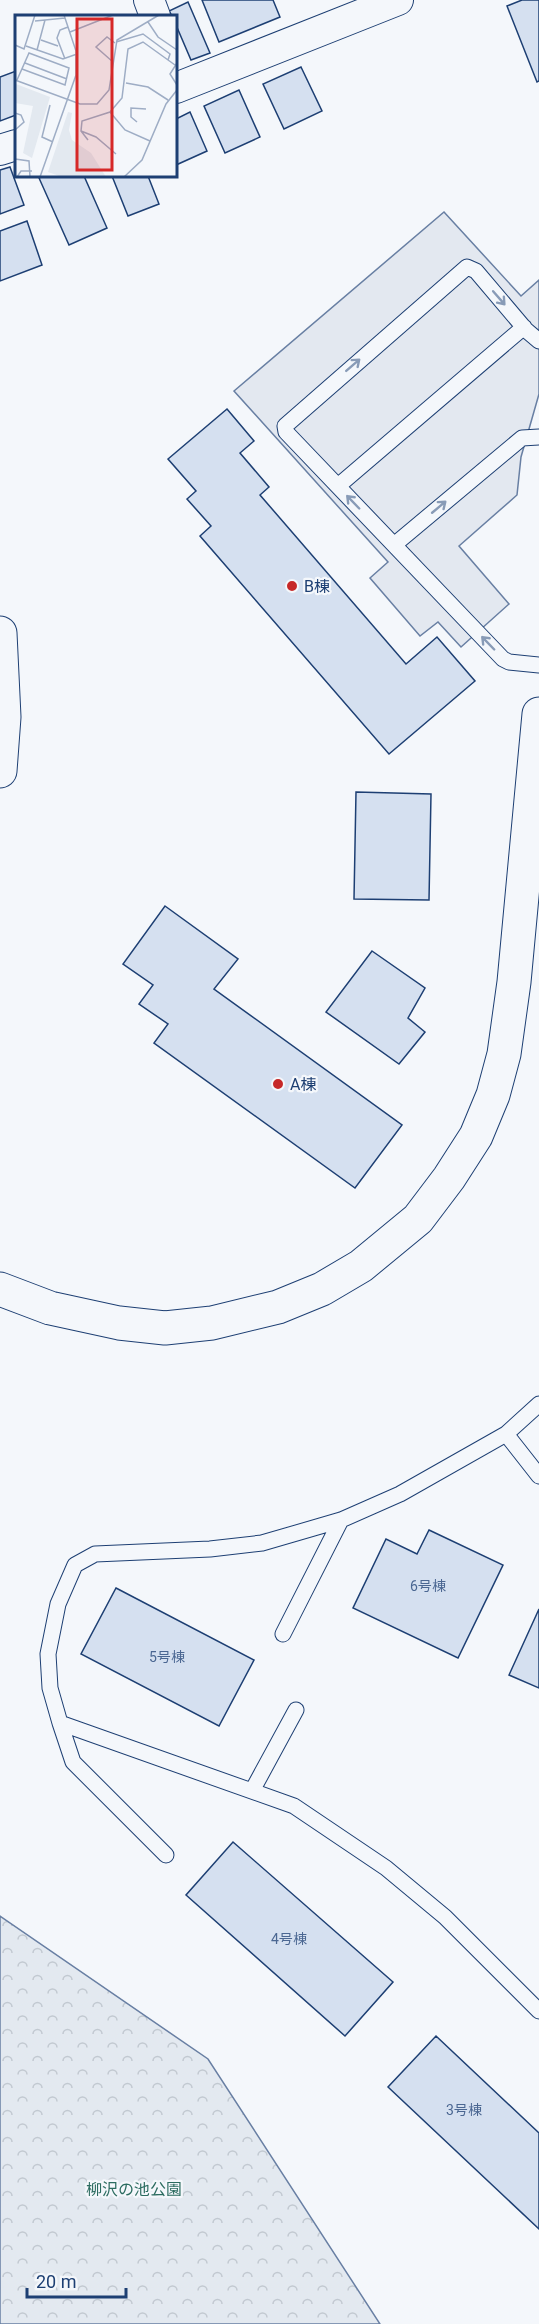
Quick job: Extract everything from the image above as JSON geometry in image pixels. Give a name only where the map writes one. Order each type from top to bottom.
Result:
[{"type":"street","points":[[149,0],[155,15]]},
{"type":"street","points":[[177,83],[398,0]]},
{"type":"street","points":[[0,150],[15,144]]},
{"type":"street","points":[[0,633],[4,717],[0,771]]},
{"type":"street","points":[[0,1289],[50,1308],[119,1323],[165,1328],[212,1323],[278,1307],[322,1289],[361,1266],[418,1219],[449,1178],[476,1136],[493,1095],[504,1054],[514,982],[539,714]]},
{"type":"lane","points":[[539,341],[467,267],[285,426],[286,432],[503,659],[510,662],[539,665]]},
{"type":"lane","points":[[338,486],[524,327]]},
{"type":"lane","points":[[394,545],[522,438],[539,437]]},
{"type":"lane","points":[[166,1855],[73,1762],[60,1723],[50,1688],[48,1654],[58,1604],[75,1565],[95,1554],[210,1549],[262,1543],[341,1520],[400,1494],[506,1434],[539,1404]]},
{"type":"lane","points":[[506,1434],[539,1476]]},
{"type":"lane","points":[[283,1634],[341,1520]]},
{"type":"lane","points":[[252,1791],[296,1710]]},
{"type":"lane","points":[[60,1723],[294,1806],[386,1868],[445,1917],[539,2011]]},
{"type":"green space","name":"柳沢の池公園","points":[[0,1916],[208,2059],[380,2324],[0,2324]]},
{"type":"shaded area","points":[[444,212],[521,296],[539,280],[539,394],[521,457],[517,495],[459,546],[509,604],[461,647],[438,622],[420,636],[370,578],[388,562],[234,391]]},
{"type":"building","points":[[202,0],[273,0],[280,17],[219,42]]},
{"type":"building","points":[[522,0],[539,0],[539,81],[537,82],[507,6]]},
{"type":"building","points":[[188,2],[210,53],[191,60],[177,27],[177,15],[171,15],[169,11]]},
{"type":"building","points":[[301,67],[322,111],[284,129],[263,84]]},
{"type":"building","points":[[15,71],[15,115],[0,121],[0,77]]},
{"type":"building","points":[[239,90],[260,137],[225,153],[204,106]]},
{"type":"building","points":[[190,112],[207,151],[177,165],[177,118]]},
{"type":"building","points":[[10,167],[24,205],[0,214],[0,170]]},
{"type":"building","points":[[84,177],[107,228],[69,245],[39,178]]},
{"type":"building","points":[[112,177],[148,177],[159,204],[128,216]]},
{"type":"building","points":[[27,221],[42,265],[0,281],[0,231]]},
{"type":"building","name":"B棟","points":[[227,409],[254,441],[240,453],[269,487],[260,495],[406,664],[437,637],[475,681],[389,754],[200,536],[211,526],[187,499],[196,491],[168,459]]},
{"type":"building","points":[[356,792],[431,794],[429,900],[354,899]]},
{"type":"building","name":"A棟","points":[[165,906],[238,959],[214,989],[402,1125],[355,1188],[154,1043],[168,1024],[139,1004],[153,985],[123,964]]},
{"type":"building","points":[[372,951],[425,988],[408,1018],[425,1032],[399,1064],[326,1012]]},
{"type":"building","points":[[429,1530],[503,1565],[458,1658],[353,1608],[386,1539],[417,1554]]},
{"type":"building","points":[[116,1588],[254,1660],[219,1726],[81,1654]]},
{"type":"building","points":[[539,1609],[539,1688],[509,1675]]},
{"type":"building","points":[[233,1842],[393,1982],[345,2036],[186,1895]]},
{"type":"building","points":[[436,2036],[539,2133],[539,2229],[388,2087]]},
{"type":"place","name":"B棟","points":[[292,586]]},
{"type":"place","name":"A棟","points":[[278,1084]]}]
